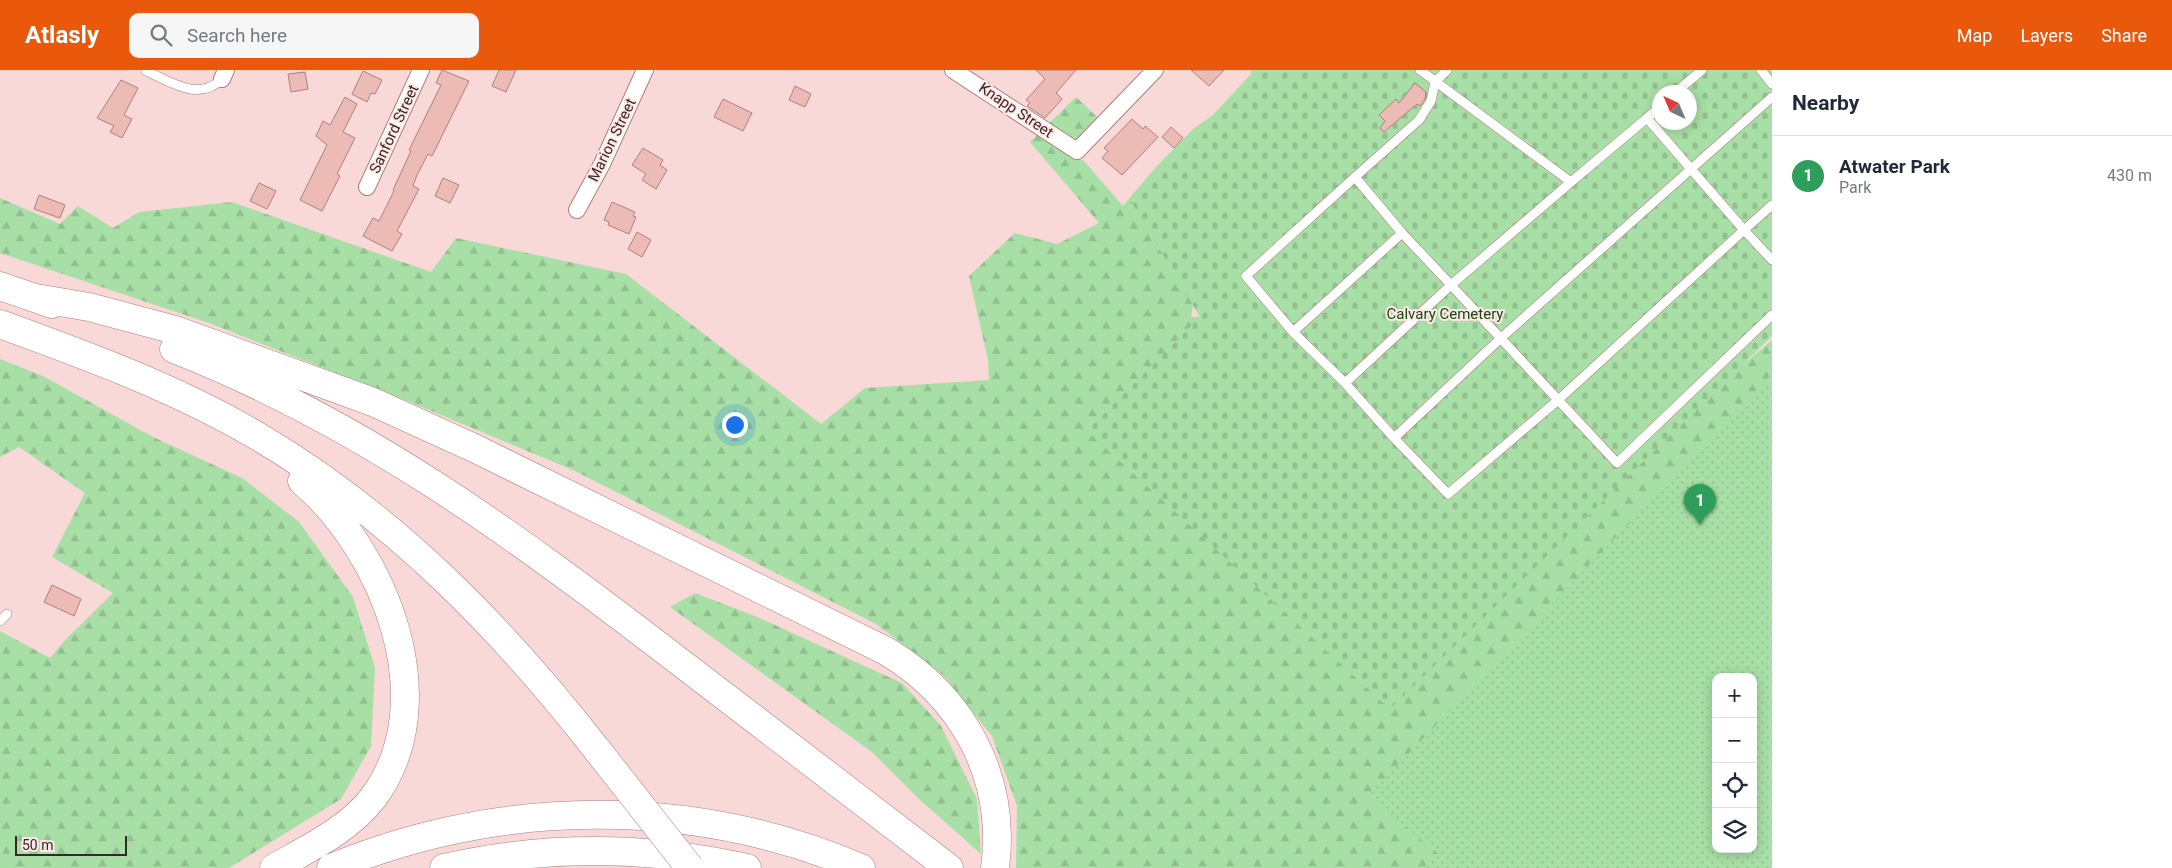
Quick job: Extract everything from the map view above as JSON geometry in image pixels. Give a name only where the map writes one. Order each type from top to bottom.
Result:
[{"type":"highway","points":[[0,286],[138,334],[240,376],[337,425],[430,480],[563,573],[949,868]]},
{"type":"highway","points":[[36,298],[89,307],[175,330],[373,402],[474,448],[898,659],[922,676],[944,698],[962,721],[975,746],[990,784],[995,811],[995,868]]},
{"type":"highway","points":[[0,324],[186,399],[238,425],[348,496],[395,533],[450,582],[488,621],[551,692],[690,868]]},
{"type":"highway","points":[[0,330],[40,339]]},
{"type":"highway","points":[[186,399],[273,457],[310,488],[336,514],[353,536],[368,561],[388,608],[398,644],[403,682],[403,719],[397,751],[384,780],[365,807],[349,823],[274,868]]},
{"type":"highway","points":[[331,868],[394,846],[472,826],[555,816],[613,813],[669,817],[738,829],[800,845],[861,868]]},
{"type":"highway","points":[[444,868],[507,856],[588,850],[661,854],[747,868]]},
{"type":"street","name":"Sanford Street","points":[[367,187],[421,70]]},
{"type":"street","name":"Marion Street","points":[[577,210],[602,164],[645,70]]},
{"type":"street","name":"Knapp Street","points":[[958,71],[1077,151],[1155,70]]},
{"type":"lane","points":[[1420,70],[1571,182]]},
{"type":"lane","points":[[1447,70],[1435,82],[1431,101],[1419,120],[1246,276],[1293,332],[1345,383],[1448,494],[1557,401],[1772,205]]},
{"type":"lane","points":[[1684,85],[1702,70]]},
{"type":"lane","points":[[1761,70],[1772,84]]},
{"type":"lane","points":[[146,71],[187,89],[200,91],[214,87],[224,74]]},
{"type":"lane","points":[[1394,438],[1501,338],[1772,97]]},
{"type":"lane","points":[[1345,383],[1451,285],[1652,114]]},
{"type":"lane","points":[[1647,118],[1772,260]]},
{"type":"lane","points":[[1355,177],[1402,233],[1501,338],[1557,401],[1617,462],[1772,315]]},
{"type":"lane","points":[[1293,332],[1402,233]]},
{"type":"lane","points":[[0,621],[7,614]]},
{"type":"green space","points":[[1251,70],[1342,70],[1197,286],[1191,317],[1235,316],[1554,523],[1772,340],[1772,868],[1016,868],[1017,806],[992,736],[943,675],[876,624],[573,470],[410,402],[209,323],[0,253],[0,198],[60,224],[78,206],[113,228],[139,212],[232,202],[431,272],[456,238],[626,274],[821,424],[865,388],[989,380],[988,360],[969,276],[1015,233],[1057,244],[1099,223],[1030,142],[1076,97],[1097,117],[1066,152],[1084,161],[1123,206],[1156,167],[1193,129],[1251,89]]},
{"type":"green space","name":"Calvary Cemetery","points":[[1255,70],[1772,70],[1772,336],[1390,709],[1087,431],[1200,317],[1129,198],[1211,117]]},
{"type":"green space","points":[[0,359],[43,376],[153,437],[242,478],[299,522],[353,597],[375,668],[371,746],[341,799],[229,868],[0,868],[0,631],[50,658],[65,640],[113,593],[52,557],[85,493],[19,447],[0,457]]},
{"type":"green space","points":[[1772,374],[1772,868],[1423,868],[1439,854],[1368,796]]},
{"type":"green space","points":[[695,593],[755,616],[902,683],[941,726],[977,799],[981,854],[920,800],[872,752],[670,607]]},
{"type":"building","points":[[442,70],[469,81],[432,156],[428,154],[417,175],[413,186],[419,189],[397,231],[402,234],[392,251],[363,236],[373,218],[379,221],[394,191],[411,151],[409,150],[441,85],[436,83]]},
{"type":"building","points":[[499,70],[516,70],[506,92],[492,86]]},
{"type":"building","points":[[1036,70],[1076,70],[1056,93],[1062,99],[1045,118],[1027,106],[1030,103],[1026,100],[1045,79]]},
{"type":"building","points":[[1191,70],[1224,70],[1209,86]]},
{"type":"building","points":[[363,71],[382,80],[375,94],[371,93],[367,102],[352,94]]},
{"type":"building","points":[[305,72],[308,89],[291,92],[288,74]]},
{"type":"building","points":[[121,80],[138,88],[124,115],[132,119],[122,138],[110,132],[114,126],[97,118]]},
{"type":"building","points":[[1415,83],[1426,92],[1425,99],[1420,106],[1417,104],[1384,132],[1380,128],[1385,121],[1379,115],[1396,99],[1399,103]]},
{"type":"building","points":[[795,86],[811,94],[805,107],[789,100]]},
{"type":"building","points":[[345,97],[357,104],[343,132],[355,138],[337,174],[340,176],[322,211],[300,200],[327,145],[316,136],[323,121],[330,125]]},
{"type":"building","points":[[723,99],[752,113],[743,131],[714,117]]},
{"type":"building","points":[[1132,119],[1143,129],[1145,126],[1158,137],[1122,175],[1102,158],[1108,151],[1104,148]]},
{"type":"building","points":[[1171,127],[1183,138],[1174,148],[1162,137]]},
{"type":"building","points":[[643,148],[663,160],[660,165],[667,170],[656,189],[642,180],[646,174],[632,165]]},
{"type":"building","points":[[443,178],[459,185],[450,203],[435,196]]},
{"type":"building","points":[[259,183],[276,191],[267,209],[250,201]]},
{"type":"building","points":[[39,195],[65,205],[60,218],[34,209]]},
{"type":"building","points":[[612,202],[635,212],[633,216],[636,217],[629,234],[608,225],[609,222],[604,220]]},
{"type":"building","points":[[637,232],[651,240],[642,257],[628,249]]},
{"type":"building","points":[[52,585],[81,599],[74,616],[44,602]]},
{"type":"place","name":"Atwater Park","points":[[1700,525]]}]
